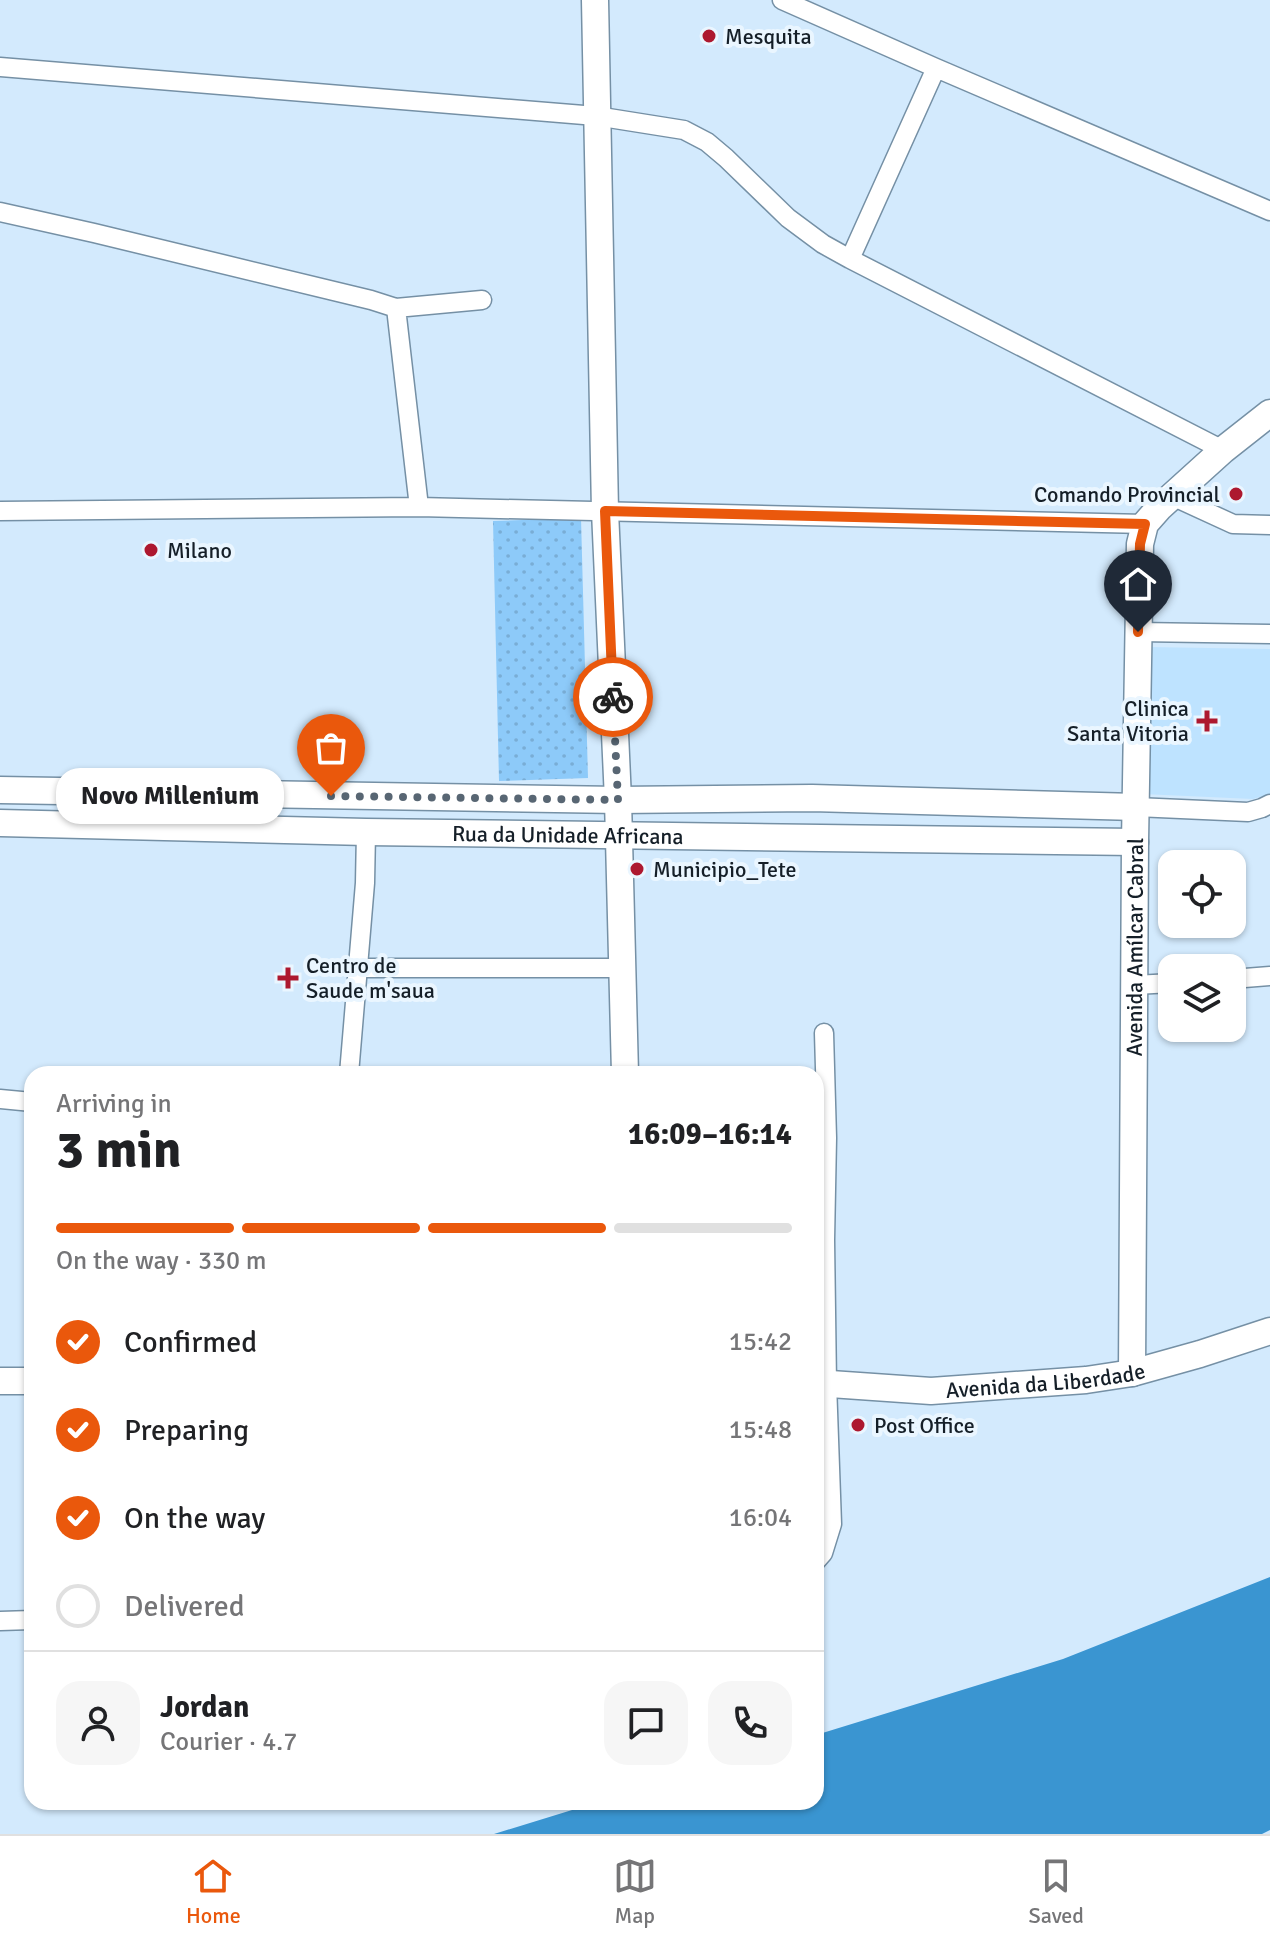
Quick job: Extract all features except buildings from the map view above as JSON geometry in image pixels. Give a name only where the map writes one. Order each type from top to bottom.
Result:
[{"type":"street","points":[[595,0],[605,511],[618,800],[625,1066]]},
{"type":"street","points":[[782,0],[1270,211]]},
{"type":"street","points":[[0,67],[596,116],[684,130],[707,142],[788,218],[823,244],[1223,450]]},
{"type":"street","points":[[850,259],[936,68]]},
{"type":"street","points":[[0,212],[396,308],[482,300]]},
{"type":"street","points":[[396,308],[419,507]]},
{"type":"street","points":[[0,511],[419,507],[1145,524],[1223,450],[1270,413]]},
{"type":"street","points":[[1172,496],[1233,524],[1270,525]]},
{"type":"street","name":"Avenida Amílcar Cabral","points":[[1132,1373],[1138,632],[1140,544],[1145,524]]},
{"type":"street","points":[[1138,632],[1270,634]]},
{"type":"street","name":"Rua da Unidade Africana","points":[[0,790],[618,800],[812,798],[1136,807]]},
{"type":"street","points":[[1136,807],[1248,812],[1270,804]]},
{"type":"street","name":"Rua da Unidade Africana","points":[[0,823],[366,832],[1135,842]]},
{"type":"street","points":[[350,1066],[365,883],[366,832]]},
{"type":"street","points":[[359,968],[622,968]]},
{"type":"street","points":[[1246,978],[1270,976]]},
{"type":"street","points":[[1135,985],[1158,984]]},
{"type":"street","points":[[824,1033],[827,1138],[824,1189]]},
{"type":"street","points":[[0,1099],[24,1101]]},
{"type":"street","name":"Avenida da Liberdade","points":[[824,1383],[931,1391],[1086,1380],[1132,1373],[1270,1331]]},
{"type":"street","points":[[0,1381],[24,1381]]},
{"type":"street","points":[[824,1421],[832,1524],[824,1550]]},
{"type":"street","points":[[0,1621],[24,1620]]},
{"type":"shaded area","points":[[581,518],[588,778],[499,781],[493,521]]},
{"type":"shaded area","name":"Clinica Santa Vitoria","points":[[1148,647],[1270,649],[1270,794],[1253,799],[1142,794]]},
{"type":"shaded area","points":[[1270,1577],[1270,1830],[1262,1834],[494,1834],[572,1810],[824,1810],[824,1733],[1063,1659]]},
{"type":"way so far","points":[[331,796],[618,800],[613,697]]},
{"type":"place","name":"Mesquita","points":[[709,36]]},
{"type":"place","name":"Comando Provincial","points":[[1236,494]]},
{"type":"place","name":"Milano","points":[[151,550]]},
{"type":"place","name":"Clinica Santa Vitoria","points":[[1207,721]]},
{"type":"place","name":"Novo Millenium","points":[[331,796]]},
{"type":"place","name":"Municipio_Tete","points":[[637,869]]},
{"type":"place","name":"Centro de Saude m'saua","points":[[288,978]]},
{"type":"place","name":"Post Office","points":[[858,1425]]},
{"type":"route","points":[[613,697],[605,511],[1145,524],[1140,544],[1138,632]]}]
